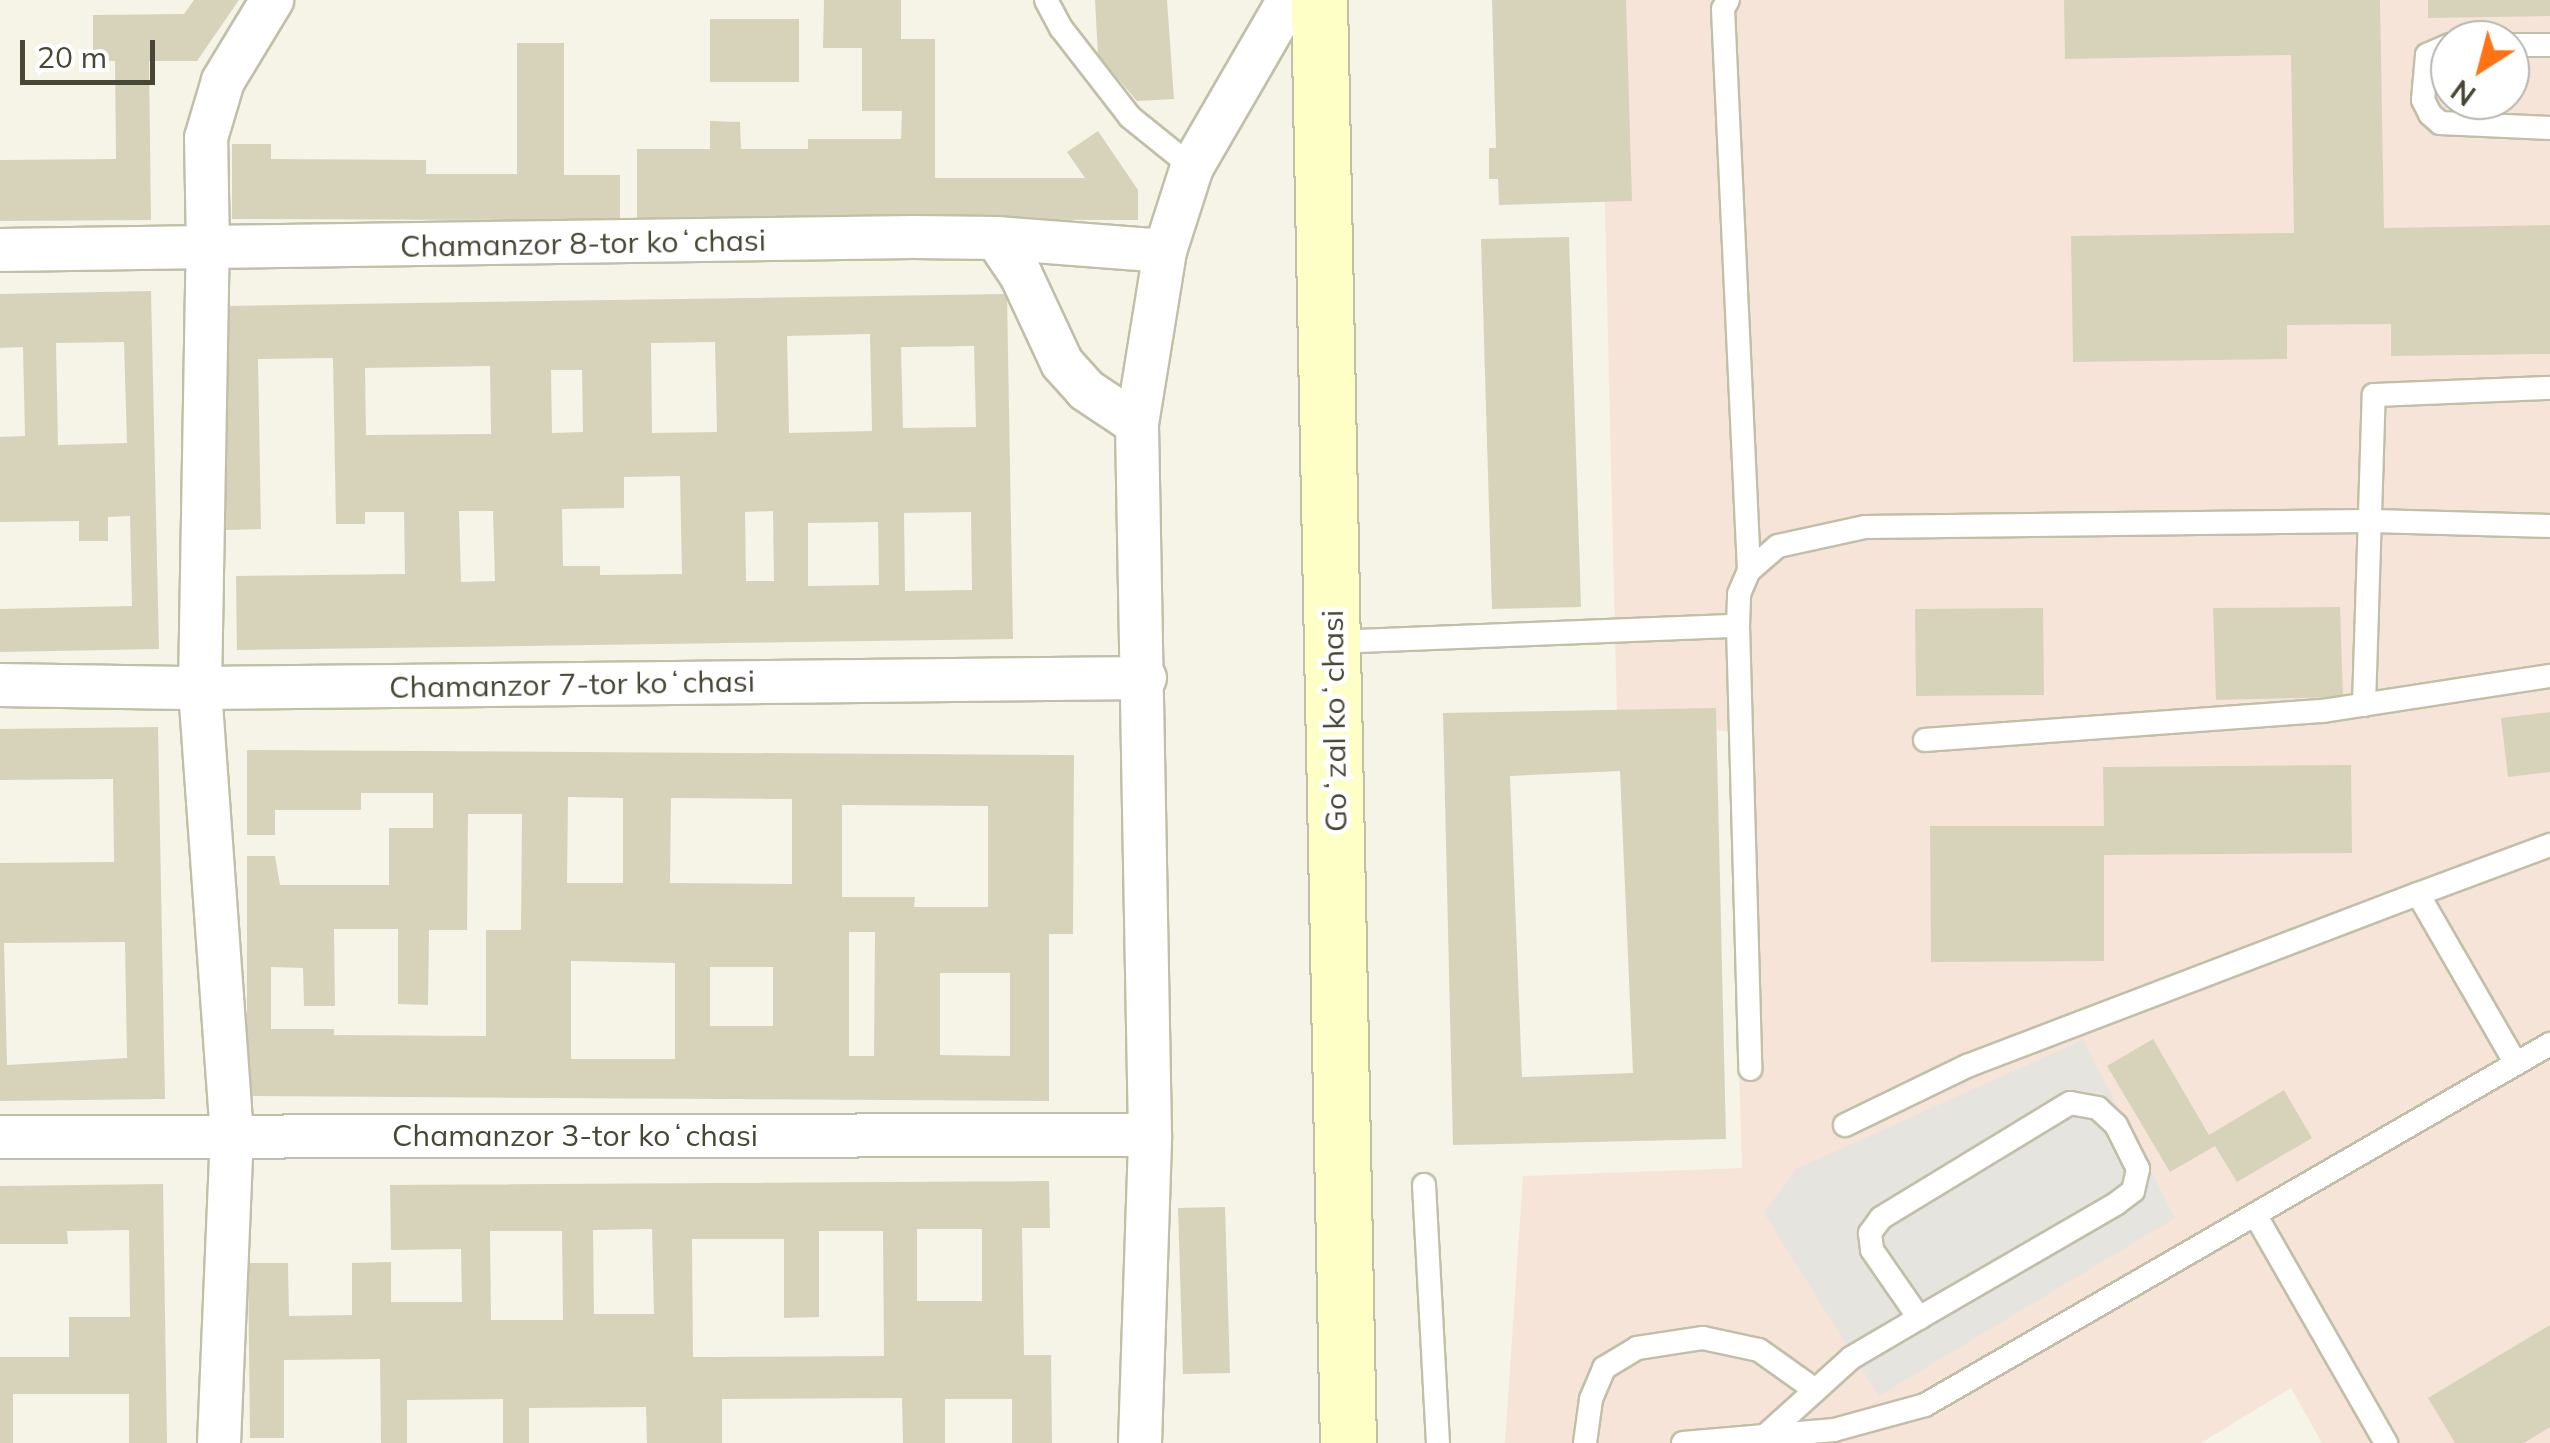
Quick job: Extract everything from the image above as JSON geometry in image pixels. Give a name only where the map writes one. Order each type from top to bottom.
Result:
[{"type":"main road","name":"Goʻzal koʻchasi","points":[[1319,0],[1348,1443]]},
{"type":"street","points":[[219,1443],[232,1136],[200,688],[208,249],[206,138],[223,81],[272,0]]},
{"type":"street","points":[[1140,1443],[1150,1135],[1145,678],[1137,424],[1165,251],[1192,167],[1289,0]]},
{"type":"street","points":[[996,238],[1021,275],[1062,363],[1086,390],[1137,424]]},
{"type":"street","name":"Chamanzor 8-tor koʻchasi","points":[[0,250],[996,238],[1165,251]]},
{"type":"street","name":"Chamanzor 7-tor koʻchasi","points":[[0,685],[200,688],[1145,678]]},
{"type":"street","name":"Chamanzor 3-tor koʻchasi","points":[[0,1137],[1150,1135]]},
{"type":"lane","points":[[1046,0],[1061,28],[1130,117],[1192,167]]},
{"type":"lane","points":[[1728,0],[1723,10],[1749,570],[1739,594],[1738,626],[1750,1069]]},
{"type":"lane","points":[[2430,54],[2423,100],[2430,114]]},
{"type":"lane","points":[[2437,120],[2550,128]]},
{"type":"lane","points":[[2364,704],[2373,521],[2374,395],[2550,388]]},
{"type":"lane","points":[[1749,570],[1778,546],[1865,527],[2373,521],[2550,526]]},
{"type":"lane","points":[[1332,642],[1738,626]]},
{"type":"lane","points":[[1925,740],[2322,712],[2550,676]]},
{"type":"lane","points":[[1846,1125],[1967,1066],[2550,845]]},
{"type":"lane","points":[[2418,894],[2516,1064]]},
{"type":"lane","points":[[1683,1443],[1766,1436],[1838,1436],[1924,1406],[2550,1044]]},
{"type":"lane","points":[[1766,1436],[1851,1358],[1919,1318],[2132,1191],[2138,1169],[2116,1125],[2098,1108],[2070,1103],[1881,1218],[1870,1233],[1872,1250],[1919,1318]]},
{"type":"lane","points":[[1424,1185],[1438,1443]]},
{"type":"lane","points":[[2256,1216],[2386,1443]]},
{"type":"lane","points":[[1585,1443],[1591,1399],[1604,1368],[1637,1348],[1703,1338],[1759,1350],[1816,1390]]},
{"type":"shaded area","points":[[1600,0],[2550,0],[2550,1443],[2322,1443],[2291,1388],[2201,1443],[1505,1443],[1523,1176],[1742,1168],[1729,732],[1617,716]]},
{"type":"shaded area","points":[[2083,1040],[2175,1218],[1879,1396],[1764,1213],[1796,1169]]},
{"type":"building","points":[[194,0],[239,0],[197,61],[149,61],[151,220],[0,221],[0,160],[116,159],[115,61],[93,61],[93,15],[184,14]]},
{"type":"building","points":[[824,0],[901,0],[901,39],[935,39],[935,178],[1085,178],[1067,152],[1098,131],[1138,190],[1138,220],[637,219],[637,149],[710,149],[710,121],[740,122],[741,149],[808,149],[808,139],[901,139],[902,111],[862,111],[862,48],[823,48]]},
{"type":"building","points":[[1095,0],[1167,0],[1174,99],[1137,101],[1098,55]]},
{"type":"building","points":[[1492,0],[1626,0],[1632,201],[1499,205],[1498,179],[1489,179],[1489,148],[1496,148]]},
{"type":"building","points":[[2064,0],[2380,0],[2384,228],[2550,225],[2550,354],[2391,356],[2391,324],[2287,325],[2287,359],[2073,362],[2071,236],[2294,233],[2291,55],[2065,59]]},
{"type":"building","points":[[2428,0],[2550,0],[2550,16],[2428,18]]},
{"type":"building","points":[[710,19],[799,19],[799,82],[710,82]]},
{"type":"building","points":[[517,43],[564,43],[564,175],[620,175],[620,227],[517,227],[517,220],[232,219],[232,144],[271,144],[271,159],[426,160],[426,174],[517,174]]},
{"type":"building","points":[[1569,237],[1581,607],[1492,609],[1481,239]]},
{"type":"building","points":[[151,291],[159,649],[0,652],[0,609],[132,606],[130,516],[108,517],[108,541],[79,541],[79,521],[0,522],[0,437],[25,436],[23,347],[0,348],[0,294]],"holes":[[[124,342],[127,443],[58,445],[56,343]]]},
{"type":"building","points":[[1007,294],[1013,639],[237,650],[236,576],[405,574],[404,512],[365,512],[365,524],[336,524],[333,358],[258,359],[261,529],[224,530],[220,306]],"holes":[[[870,334],[872,431],[789,433],[787,336]],[[715,342],[717,432],[652,433],[651,343]],[[974,346],[976,427],[903,428],[901,347]],[[490,366],[491,434],[366,435],[365,368]],[[551,370],[582,370],[583,432],[552,433]],[[680,476],[682,574],[600,575],[600,566],[563,566],[562,509],[624,508],[624,477]],[[459,511],[493,511],[495,581],[461,582]],[[773,511],[774,581],[746,581],[745,512]],[[971,512],[972,590],[905,591],[904,513]],[[878,522],[879,585],[808,586],[808,523]]]},
{"type":"building","points":[[2340,607],[2343,697],[2216,700],[2213,608]]},
{"type":"building","points":[[2043,608],[2044,695],[1916,696],[1915,609]]},
{"type":"building","points":[[1716,708],[1726,1139],[1453,1145],[1443,713]],"holes":[[[1620,771],[1633,1073],[1522,1077],[1510,776]]]},
{"type":"building","points":[[2550,712],[2550,772],[2508,777],[2501,718]]},
{"type":"building","points":[[158,727],[165,1099],[0,1101],[0,863],[114,862],[113,779],[0,780],[0,729]],"holes":[[[125,942],[127,1058],[7,1065],[4,943]]]},
{"type":"building","points":[[247,750],[1074,755],[1073,934],[1049,934],[1049,1101],[247,1096],[247,856],[275,856],[280,885],[389,885],[389,828],[433,828],[433,793],[361,793],[361,810],[275,810],[275,835],[247,835]],"holes":[[[568,797],[623,798],[623,883],[567,883]],[[671,798],[792,799],[792,884],[670,883]],[[842,805],[988,806],[988,907],[914,907],[915,897],[842,897]],[[468,814],[522,814],[521,930],[486,930],[486,1036],[334,1035],[334,1029],[271,1029],[271,967],[303,968],[304,1006],[335,1006],[334,929],[398,929],[398,1004],[428,1005],[429,930],[467,930]],[[849,932],[875,932],[874,1056],[849,1056]],[[571,961],[675,963],[675,1059],[571,1059]],[[710,967],[773,967],[773,1026],[710,1026]],[[940,973],[1010,973],[1010,1056],[940,1055]]]},
{"type":"building","points":[[2351,765],[2352,853],[2104,855],[2104,961],[1931,962],[1930,826],[2104,826],[2103,767]]},
{"type":"building","points":[[2153,1039],[2209,1135],[2284,1090],[2312,1138],[2237,1182],[2215,1146],[2170,1172],[2107,1066]]},
{"type":"building","points":[[1049,1181],[1050,1228],[1022,1228],[1024,1355],[1051,1355],[1052,1443],[1012,1443],[1012,1399],[945,1399],[945,1443],[903,1443],[902,1398],[722,1399],[722,1443],[647,1443],[646,1407],[529,1408],[529,1443],[503,1443],[503,1399],[407,1400],[407,1443],[381,1443],[380,1359],[284,1360],[284,1438],[250,1438],[248,1263],[288,1263],[289,1316],[352,1315],[352,1263],[391,1262],[391,1302],[462,1302],[461,1249],[391,1250],[390,1185]],"holes":[[[652,1229],[654,1314],[594,1314],[593,1230]],[[917,1229],[982,1229],[982,1301],[917,1301]],[[490,1231],[562,1231],[563,1320],[491,1320]],[[819,1231],[883,1231],[884,1356],[693,1357],[692,1239],[784,1239],[784,1318],[819,1317]]]},
{"type":"building","points":[[163,1184],[167,1443],[129,1443],[129,1394],[13,1394],[13,1443],[0,1443],[0,1357],[69,1357],[69,1317],[130,1317],[129,1230],[67,1231],[68,1244],[0,1244],[0,1186]]},
{"type":"building","points":[[1225,1207],[1230,1373],[1183,1374],[1178,1208]]},
{"type":"building","points":[[2550,1325],[2550,1427],[2524,1443],[2455,1443],[2428,1398]]}]
